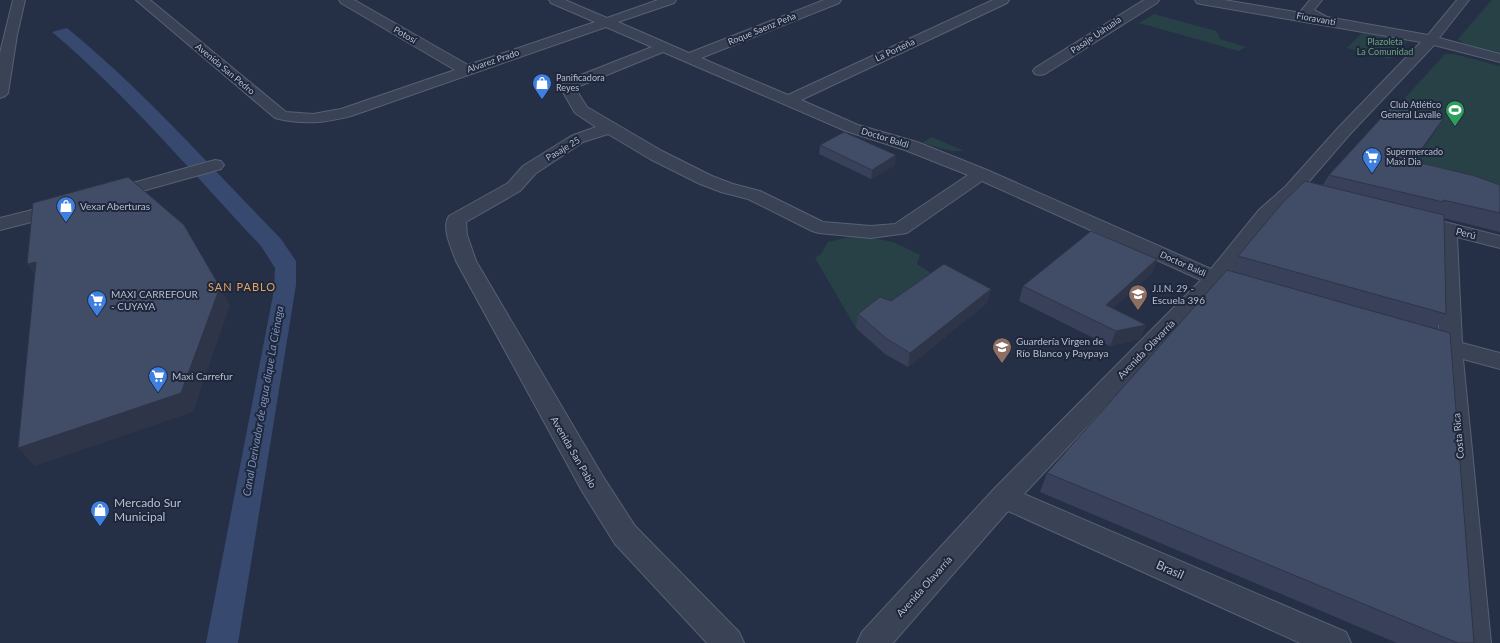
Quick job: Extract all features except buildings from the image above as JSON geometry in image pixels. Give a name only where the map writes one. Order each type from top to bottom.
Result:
[{"type":"street","points":[[0,93],[10,35],[19,0]]},
{"type":"street","name":"Avenida San Pedro","points":[[142,0],[281,115],[296,119],[316,119]]},
{"type":"street","name":"Potosí","points":[[345,0],[466,70]]},
{"type":"street","name":"Doctor Baldi","points":[[555,0],[852,128],[911,146],[981,174],[1214,278],[1268,294]]},
{"type":"street","name":"Alvarez Prado","points":[[316,119],[345,113],[670,0]]},
{"type":"street","name":"Roque Saenz Peña","points":[[688,58],[835,0]]},
{"type":"street","name":"La Porteña","points":[[787,101],[1003,0]]},
{"type":"street","name":"Pasaje Ushuaia","points":[[1040,71],[1084,44],[1120,19],[1153,0]]},
{"type":"street","name":"Fioravanti","points":[[1202,0],[1431,40],[1500,58]]},
{"type":"street","points":[[1316,0],[1307,11],[1323,20]]},
{"type":"street","name":"Avenida Olavarría","points":[[873,643],[1004,497],[1044,458],[1214,278],[1266,214],[1300,192],[1344,131],[1431,40],[1463,0]]},
{"type":"street","points":[[663,47],[567,86],[581,110],[656,155],[706,180],[726,188],[754,195],[819,227],[871,232],[900,228],[981,174]]},
{"type":"street","name":"Pasaje 25","points":[[457,235],[456,220],[514,187],[529,170],[577,139],[609,128]]},
{"type":"street","points":[[0,224],[87,202],[214,165]]},
{"type":"street","name":"Perú","points":[[1416,221],[1500,242]]},
{"type":"street","name":"Costa Rica","points":[[1447,229],[1451,347],[1475,643]]},
{"type":"street","name":"Avenida San Pablo","points":[[457,235],[466,261],[522,363],[592,483],[625,536],[728,643]]},
{"type":"street","points":[[1405,334],[1500,361]]},
{"type":"street","name":"Brasil","points":[[1004,497],[1335,643]]},
{"type":"green space","points":[[1492,0],[1500,0],[1500,53],[1463,43],[1458,39]]},
{"type":"green space","points":[[1154,14],[1216,31],[1220,39],[1246,47],[1239,51],[1139,23]]},
{"type":"green space","name":"Plazoleta La Comunidad","points":[[1362,33],[1400,39],[1407,42],[1389,59],[1347,48]]},
{"type":"green space","name":"Club Atlético General Lavalle","points":[[1445,54],[1454,54],[1500,66],[1500,204],[1407,178],[1385,120]]},
{"type":"green space","points":[[932,137],[964,151],[951,151],[922,143]]},
{"type":"green space","points":[[858,235],[893,242],[920,255],[917,264],[941,279],[878,312],[856,328],[815,258],[821,254],[828,242]]},
{"type":"water","name":"Canal Derivador de agua dique La Ciénaga","points":[[67,28],[123,77],[177,130],[281,239],[296,261],[296,285],[238,643],[206,643],[274,290],[275,268],[261,246],[160,136],[107,82],[52,32]]},
{"type":"place","name":"Panificadora Reyes","points":[[542,100]]},
{"type":"place","name":"Club Atlético General Lavalle","points":[[1455,127]]},
{"type":"place","name":"Supermercado Maxi Dia","points":[[1372,174]]},
{"type":"place","name":"Vexar Aberturas","points":[[66,223]]},
{"type":"place","name":"J.I.N. 29 - Escuela 396","points":[[1138,311]]},
{"type":"place","name":"MAXI CARREFOUR - CUYAYA","points":[[97,317]]},
{"type":"place","name":"Guardería Virgen de Río Blanco y Paypaya","points":[[1002,364]]},
{"type":"place","name":"Maxi Carrefur","points":[[158,393]]},
{"type":"place","name":"Mercado Sur Municipal","points":[[100,527]]},
{"type":"district","name":"SAN PABLO","points":[[242,287]]}]
